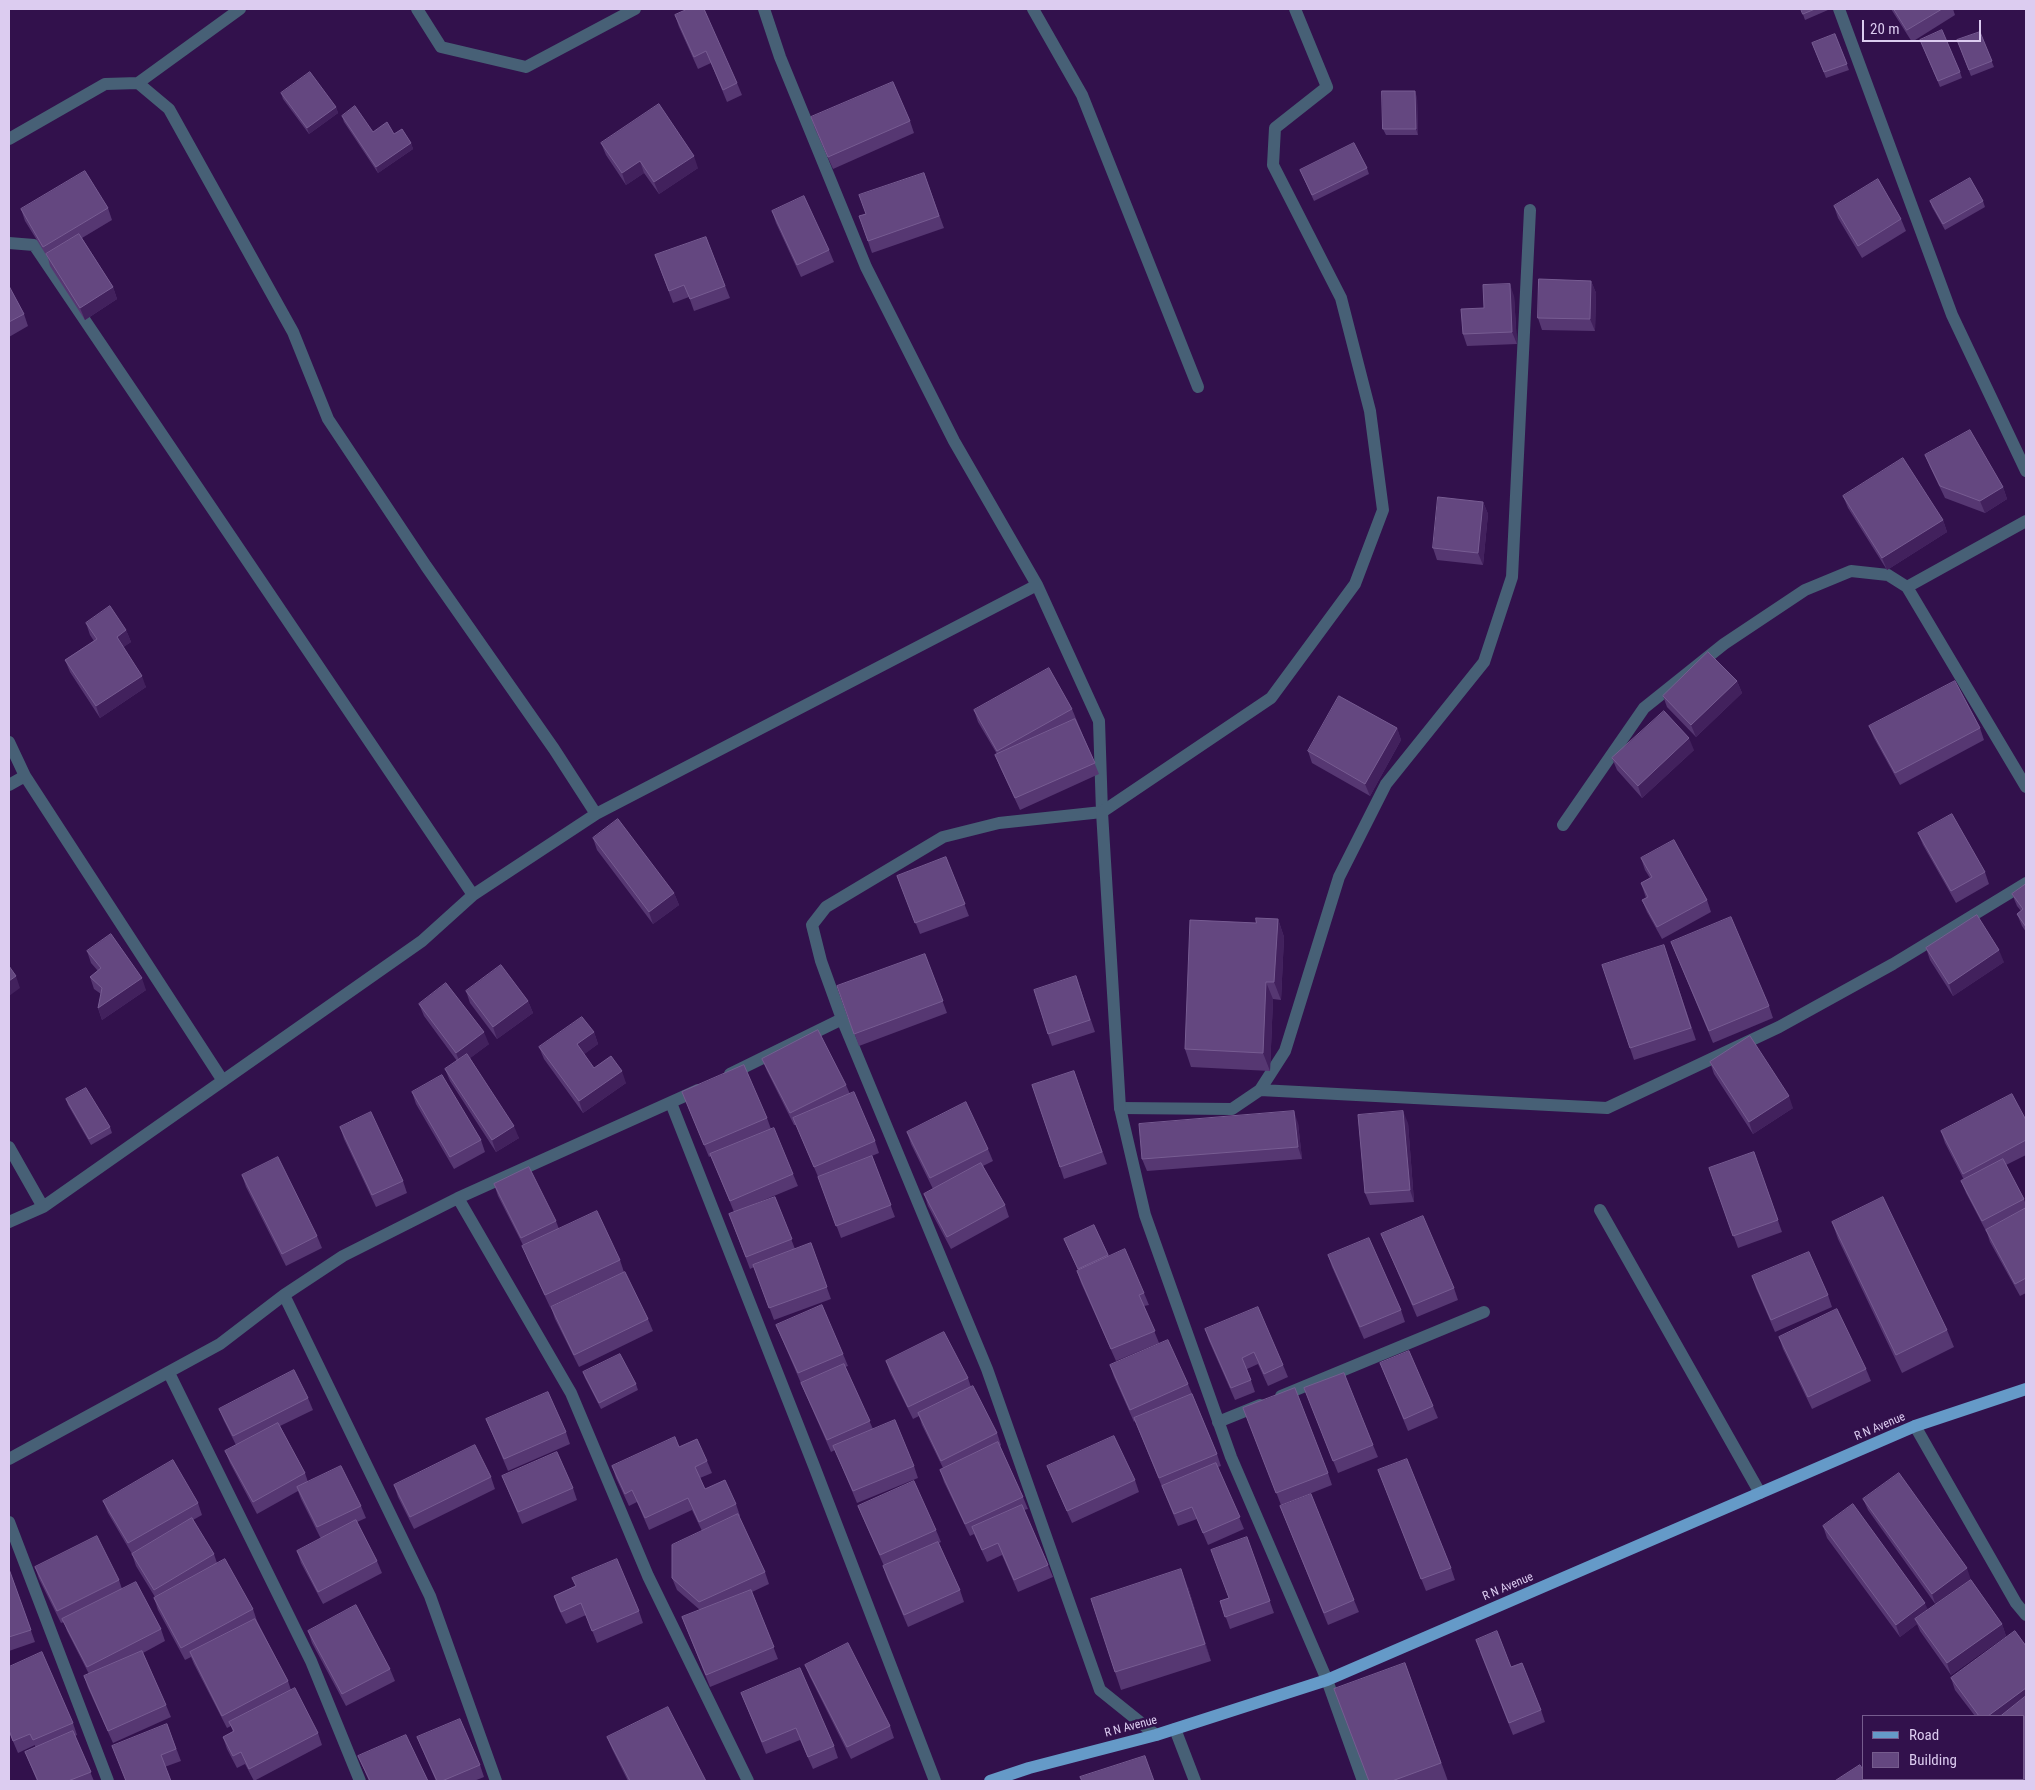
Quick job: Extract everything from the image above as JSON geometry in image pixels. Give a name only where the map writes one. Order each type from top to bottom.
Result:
[{"type":"main road","name":"R N Avenue","points":[[990,1781],[1029,1768],[1156,1735],[1328,1680],[1915,1426],[2026,1389]]},
{"type":"street","points":[[9,139],[105,84],[138,83],[240,9]]},
{"type":"street","points":[[417,9],[441,47],[526,67],[635,9]]},
{"type":"street","points":[[764,9],[780,57],[866,267],[954,441],[1037,585],[1099,721],[1102,812],[1120,1108],[1145,1215],[1231,1457],[1328,1680],[1363,1781]]},
{"type":"street","points":[[1034,9],[1082,95],[1198,387]]},
{"type":"street","points":[[1156,1735],[1100,1690],[987,1369],[842,1019],[821,960],[812,924],[826,907],[943,837],[1000,823],[1102,812],[1271,698],[1355,584],[1383,510],[1370,411],[1341,298],[1274,165],[1275,128],[1327,87],[1296,9]]},
{"type":"street","points":[[1838,9],[1952,315],[2026,471]]},
{"type":"street","points":[[138,83],[169,109],[293,332],[328,419],[426,566],[554,749],[596,814]]},
{"type":"street","points":[[1120,1108],[1232,1109],[1260,1090],[1285,1050],[1339,877],[1386,784],[1484,662],[1512,576],[1530,210]]},
{"type":"street","points":[[9,242],[34,245],[473,895]]},
{"type":"street","points":[[1907,586],[2026,521]]},
{"type":"street","points":[[1563,826],[1644,708],[1724,644],[1805,590],[1851,571],[1888,575],[1907,586],[2026,787]]},
{"type":"street","points":[[9,1222],[43,1207],[422,941],[473,895],[596,814],[1037,585]]},
{"type":"street","points":[[9,742],[25,776],[223,1081]]},
{"type":"street","points":[[9,785],[25,776]]},
{"type":"street","points":[[1260,1090],[1607,1108],[1779,1027],[1892,964],[2026,883]]},
{"type":"street","points":[[9,1459],[220,1344],[284,1295],[343,1256],[458,1198],[671,1103],[842,1019]]},
{"type":"street","points":[[671,1103],[814,1466],[935,1781]]},
{"type":"street","points":[[9,1146],[43,1207]]},
{"type":"street","points":[[458,1198],[572,1393],[648,1576],[748,1781]]},
{"type":"street","points":[[1600,1210],[1760,1493]]},
{"type":"street","points":[[284,1295],[430,1596],[496,1781]]},
{"type":"street","points":[[1218,1422],[1484,1312]]},
{"type":"street","points":[[169,1373],[311,1662],[360,1781]]},
{"type":"street","points":[[1915,1426],[2016,1603],[2026,1615]]},
{"type":"street","points":[[9,1522],[108,1781]]},
{"type":"street","points":[[1175,1729],[1195,1781]]},
{"type":"building","points":[[688,9],[704,9],[737,83],[723,90],[706,51],[694,57],[675,15]]},
{"type":"building","points":[[1801,9],[1815,9],[1803,14]]},
{"type":"building","points":[[1894,9],[1942,9],[1907,30]]},
{"type":"building","points":[[1942,30],[1960,72],[1938,81],[1920,40]]},
{"type":"building","points":[[1980,32],[1992,61],[1969,70],[1957,40]]},
{"type":"building","points":[[1835,34],[1847,64],[1824,72],[1812,43]]},
{"type":"building","points":[[310,72],[336,107],[307,128],[281,93]]},
{"type":"building","points":[[893,82],[910,121],[828,157],[811,117]]},
{"type":"building","points":[[1382,91],[1415,91],[1416,129],[1383,129]]},
{"type":"building","points":[[659,104],[694,156],[654,182],[640,161],[622,173],[601,143]]},
{"type":"building","points":[[355,106],[373,132],[387,122],[394,134],[402,129],[411,143],[376,167],[342,116]]},
{"type":"building","points":[[1354,143],[1367,168],[1312,195],[1300,170]]},
{"type":"building","points":[[85,171],[108,208],[43,247],[21,209]]},
{"type":"building","points":[[924,173],[939,216],[868,241],[859,216],[866,214],[859,195]]},
{"type":"building","points":[[1970,178],[1983,201],[1943,224],[1930,201]]},
{"type":"building","points":[[1878,179],[1901,219],[1858,246],[1834,206]]},
{"type":"building","points":[[804,196],[829,250],[797,265],[772,211]]},
{"type":"building","points":[[79,234],[113,287],[80,308],[46,254]]},
{"type":"building","points":[[706,237],[725,286],[690,299],[684,285],[669,291],[655,255]]},
{"type":"building","points":[[1539,279],[1591,281],[1590,319],[1538,318]]},
{"type":"building","points":[[1510,284],[1512,332],[1463,334],[1461,309],[1484,308],[1483,285]]},
{"type":"building","points":[[9,286],[24,314],[9,322]]},
{"type":"building","points":[[1970,430],[2003,487],[1980,501],[1940,486],[1925,455]]},
{"type":"building","points":[[1903,458],[1943,520],[1882,558],[1843,496]]},
{"type":"building","points":[[1438,497],[1483,502],[1478,553],[1433,548]]},
{"type":"building","points":[[110,606],[126,630],[117,637],[142,676],[96,706],[65,660],[97,639],[86,623]]},
{"type":"building","points":[[1708,652],[1737,681],[1691,725],[1663,696]]},
{"type":"building","points":[[1049,668],[1072,709],[997,751],[974,710]]},
{"type":"building","points":[[1955,681],[1980,728],[1895,773],[1869,726]]},
{"type":"building","points":[[1339,696],[1397,728],[1365,784],[1308,751]]},
{"type":"building","points":[[1664,711],[1689,738],[1638,786],[1612,758]]},
{"type":"building","points":[[1075,719],[1095,763],[1015,798],[995,755]]},
{"type":"building","points":[[1952,814],[1985,872],[1951,891],[1918,833]]},
{"type":"building","points":[[618,819],[674,893],[649,912],[593,838]]},
{"type":"building","points":[[1674,840],[1707,900],[1657,927],[1642,900],[1648,897],[1641,883],[1652,877],[1641,858]]},
{"type":"building","points":[[946,857],[965,904],[915,923],[897,876]]},
{"type":"building","points":[[2026,884],[2026,927],[2017,914],[2023,909],[2012,894]]},
{"type":"building","points":[[1977,915],[1999,950],[1949,984],[1926,948]]},
{"type":"building","points":[[1731,917],[1769,1006],[1709,1031],[1671,942]]},
{"type":"building","points":[[1256,918],[1278,919],[1274,982],[1266,982],[1263,1053],[1185,1049],[1190,920],[1256,923]]},
{"type":"building","points":[[111,934],[142,978],[98,1008],[102,988],[90,977],[101,968],[87,951]]},
{"type":"building","points":[[1664,945],[1691,1028],[1630,1048],[1602,965]]},
{"type":"building","points":[[925,954],[943,1001],[854,1034],[837,986]]},
{"type":"building","points":[[501,965],[528,1001],[493,1027],[466,991]]},
{"type":"building","points":[[9,966],[16,976],[9,981]]},
{"type":"building","points":[[1076,976],[1090,1020],[1048,1034],[1034,990]]},
{"type":"building","points":[[446,983],[484,1032],[456,1053],[419,1004]]},
{"type":"building","points":[[582,1017],[594,1032],[577,1044],[594,1068],[611,1056],[622,1071],[579,1101],[539,1047]]},
{"type":"building","points":[[818,1030],[846,1085],[790,1113],[762,1059]]},
{"type":"building","points":[[1750,1036],[1789,1096],[1749,1122],[1710,1062]]},
{"type":"building","points":[[467,1054],[514,1126],[492,1140],[445,1069]]},
{"type":"building","points":[[744,1065],[767,1118],[704,1145],[682,1092]]},
{"type":"building","points":[[1074,1071],[1102,1152],[1060,1167],[1032,1085]]},
{"type":"building","points":[[442,1075],[481,1140],[450,1157],[412,1092]]},
{"type":"building","points":[[86,1088],[110,1127],[89,1139],[66,1099]]},
{"type":"building","points":[[854,1092],[875,1141],[814,1167],[793,1118]]},
{"type":"building","points":[[2012,1094],[2026,1120],[2026,1140],[1963,1174],[1941,1131]]},
{"type":"building","points":[[966,1102],[988,1149],[930,1178],[907,1132]]},
{"type":"building","points":[[1294,1111],[1298,1147],[1142,1159],[1139,1124]]},
{"type":"building","points":[[1403,1111],[1410,1190],[1365,1193],[1358,1115]]},
{"type":"building","points":[[371,1112],[403,1181],[372,1195],[340,1127]]},
{"type":"building","points":[[774,1128],[793,1174],[730,1201],[710,1154]]},
{"type":"building","points":[[1754,1152],[1778,1220],[1733,1236],[1709,1168]]},
{"type":"building","points":[[872,1156],[891,1205],[836,1226],[818,1177]]},
{"type":"building","points":[[278,1157],[317,1236],[282,1254],[242,1175]]},
{"type":"building","points":[[2003,1159],[2024,1199],[1982,1221],[1961,1181]]},
{"type":"building","points":[[981,1163],[1005,1205],[947,1237],[924,1194]]},
{"type":"building","points":[[529,1167],[556,1221],[521,1238],[494,1184]]},
{"type":"building","points":[[775,1197],[792,1239],[746,1257],[729,1214]]},
{"type":"building","points":[[1883,1197],[1947,1330],[1896,1355],[1832,1222]]},
{"type":"building","points":[[2026,1208],[2026,1278],[2015,1284],[1986,1230]]},
{"type":"building","points":[[597,1211],[620,1260],[545,1295],[522,1246]]},
{"type":"building","points":[[1423,1216],[1454,1288],[1413,1305],[1381,1234]]},
{"type":"building","points":[[1094,1225],[1108,1255],[1078,1269],[1064,1239]]},
{"type":"building","points":[[1369,1238],[1401,1310],[1360,1327],[1328,1255]]},
{"type":"building","points":[[811,1243],[827,1287],[769,1308],[753,1265]]},
{"type":"building","points":[[1125,1249],[1144,1293],[1139,1295],[1155,1331],[1111,1349],[1077,1271]]},
{"type":"building","points":[[1809,1252],[1828,1295],[1771,1320],[1752,1276]]},
{"type":"building","points":[[625,1272],[648,1319],[574,1355],[551,1307]]},
{"type":"building","points":[[822,1305],[843,1354],[798,1373],[776,1325]]},
{"type":"building","points":[[1258,1307],[1283,1365],[1264,1374],[1254,1352],[1242,1358],[1251,1380],[1231,1388],[1205,1329]]},
{"type":"building","points":[[1837,1309],[1866,1369],[1808,1397],[1779,1337]]},
{"type":"building","points":[[944,1332],[968,1378],[908,1407],[886,1361]]},
{"type":"building","points":[[1168,1340],[1188,1384],[1130,1410],[1110,1365]]},
{"type":"building","points":[[1409,1351],[1433,1406],[1404,1419],[1380,1363]]},
{"type":"building","points":[[620,1354],[636,1384],[599,1403],[583,1372]]},
{"type":"building","points":[[844,1364],[870,1421],[827,1440],[801,1383]]},
{"type":"building","points":[[294,1370],[308,1398],[233,1436],[219,1409]]},
{"type":"building","points":[[1344,1373],[1373,1445],[1333,1461],[1304,1388]]},
{"type":"building","points":[[973,1386],[997,1433],[941,1461],[918,1413]]},
{"type":"building","points":[[1295,1388],[1328,1473],[1276,1493],[1243,1408]]},
{"type":"building","points":[[548,1392],[566,1432],[504,1459],[486,1419]]},
{"type":"building","points":[[1192,1394],[1217,1454],[1159,1478],[1134,1418]]},
{"type":"building","points":[[895,1420],[914,1466],[853,1491],[833,1446]]},
{"type":"building","points":[[278,1423],[305,1473],[253,1502],[225,1451]]},
{"type":"building","points":[[1114,1436],[1135,1480],[1067,1511],[1047,1466]]},
{"type":"building","points":[[675,1437],[679,1447],[697,1439],[707,1461],[695,1467],[705,1489],[725,1480],[736,1504],[699,1522],[688,1498],[645,1518],[632,1490],[625,1494],[612,1466]]},
{"type":"building","points":[[998,1442],[1023,1497],[965,1524],[940,1470]]},
{"type":"building","points":[[475,1445],[491,1477],[410,1517],[394,1485]]},
{"type":"building","points":[[557,1452],[573,1488],[518,1512],[502,1476]]},
{"type":"building","points":[[1407,1459],[1451,1568],[1421,1579],[1378,1470]]},
{"type":"building","points":[[173,1460],[198,1503],[128,1543],[103,1501]]},
{"type":"building","points":[[1216,1463],[1240,1517],[1203,1533],[1192,1507],[1174,1514],[1162,1486]]},
{"type":"building","points":[[341,1466],[361,1506],[317,1527],[297,1487]]},
{"type":"building","points":[[1899,1473],[1967,1568],[1932,1594],[1863,1499]]},
{"type":"building","points":[[914,1481],[936,1530],[880,1555],[858,1506]]},
{"type":"building","points":[[1311,1494],[1354,1600],[1324,1613],[1280,1506]]},
{"type":"building","points":[[1853,1504],[1925,1603],[1896,1625],[1823,1526]]},
{"type":"building","points":[[1022,1505],[1048,1565],[1014,1580],[998,1543],[982,1550],[972,1527]]},
{"type":"building","points":[[738,1514],[765,1572],[699,1602],[672,1578],[672,1545]]},
{"type":"building","points":[[192,1518],[214,1554],[154,1590],[132,1554]]},
{"type":"building","points":[[356,1520],[377,1561],[318,1592],[297,1551]]},
{"type":"building","points":[[97,1536],[119,1580],[57,1611],[35,1567]]},
{"type":"building","points":[[1247,1537],[1270,1601],[1225,1617],[1220,1601],[1229,1598],[1211,1550]]},
{"type":"building","points":[[938,1542],[960,1590],[904,1615],[883,1566]]},
{"type":"building","points":[[225,1559],[253,1609],[181,1648],[154,1598]]},
{"type":"building","points":[[617,1559],[639,1611],[592,1631],[581,1603],[561,1612],[554,1596],[576,1586],[572,1578]]},
{"type":"building","points":[[9,1569],[31,1630],[9,1637]]},
{"type":"building","points":[[1181,1569],[1205,1644],[1115,1672],[1091,1599]]},
{"type":"building","points":[[1971,1580],[2002,1624],[1947,1663],[1915,1619]]},
{"type":"building","points":[[136,1582],[161,1629],[87,1667],[62,1619]]},
{"type":"building","points":[[751,1590],[774,1647],[706,1675],[682,1617]]},
{"type":"building","points":[[356,1605],[390,1669],[342,1694],[308,1631]]},
{"type":"building","points":[[255,1619],[288,1681],[222,1716],[190,1652]]},
{"type":"building","points":[[1497,1631],[1511,1667],[1522,1663],[1541,1710],[1509,1723],[1476,1640]]},
{"type":"building","points":[[2015,1631],[2026,1646],[2026,1688],[1989,1715],[1978,1715],[1951,1678]]},
{"type":"building","points":[[848,1643],[890,1726],[847,1747],[805,1665]]},
{"type":"building","points":[[142,1651],[166,1705],[108,1731],[84,1676]]},
{"type":"building","points":[[42,1652],[73,1723],[33,1740],[30,1734],[13,1741],[9,1730],[9,1667]]},
{"type":"building","points":[[1405,1663],[1441,1763],[1392,1781],[1369,1781],[1334,1689]]},
{"type":"building","points":[[800,1668],[834,1746],[808,1757],[796,1728],[762,1742],[741,1693]]},
{"type":"building","points":[[295,1688],[318,1733],[249,1769],[241,1752],[233,1756],[223,1737],[234,1731],[229,1722]]},
{"type":"building","points":[[2026,1696],[2026,1781],[2013,1780],[2025,1780],[2025,1715],[2002,1715]]},
{"type":"building","points":[[668,1707],[706,1781],[630,1781],[607,1737]]},
{"type":"building","points":[[460,1719],[480,1765],[442,1781],[437,1781],[417,1737]]},
{"type":"building","points":[[167,1724],[176,1749],[161,1755],[171,1781],[126,1781],[112,1746]]},
{"type":"building","points":[[73,1731],[91,1772],[68,1781],[38,1781],[25,1752]]},
{"type":"building","points":[[406,1735],[428,1781],[370,1781],[358,1756]]},
{"type":"building","points":[[1145,1756],[1154,1781],[1082,1781],[1080,1777]]},
{"type":"building","points":[[1860,1765],[1862,1768],[1862,1780],[1871,1781],[1835,1781]]}]
